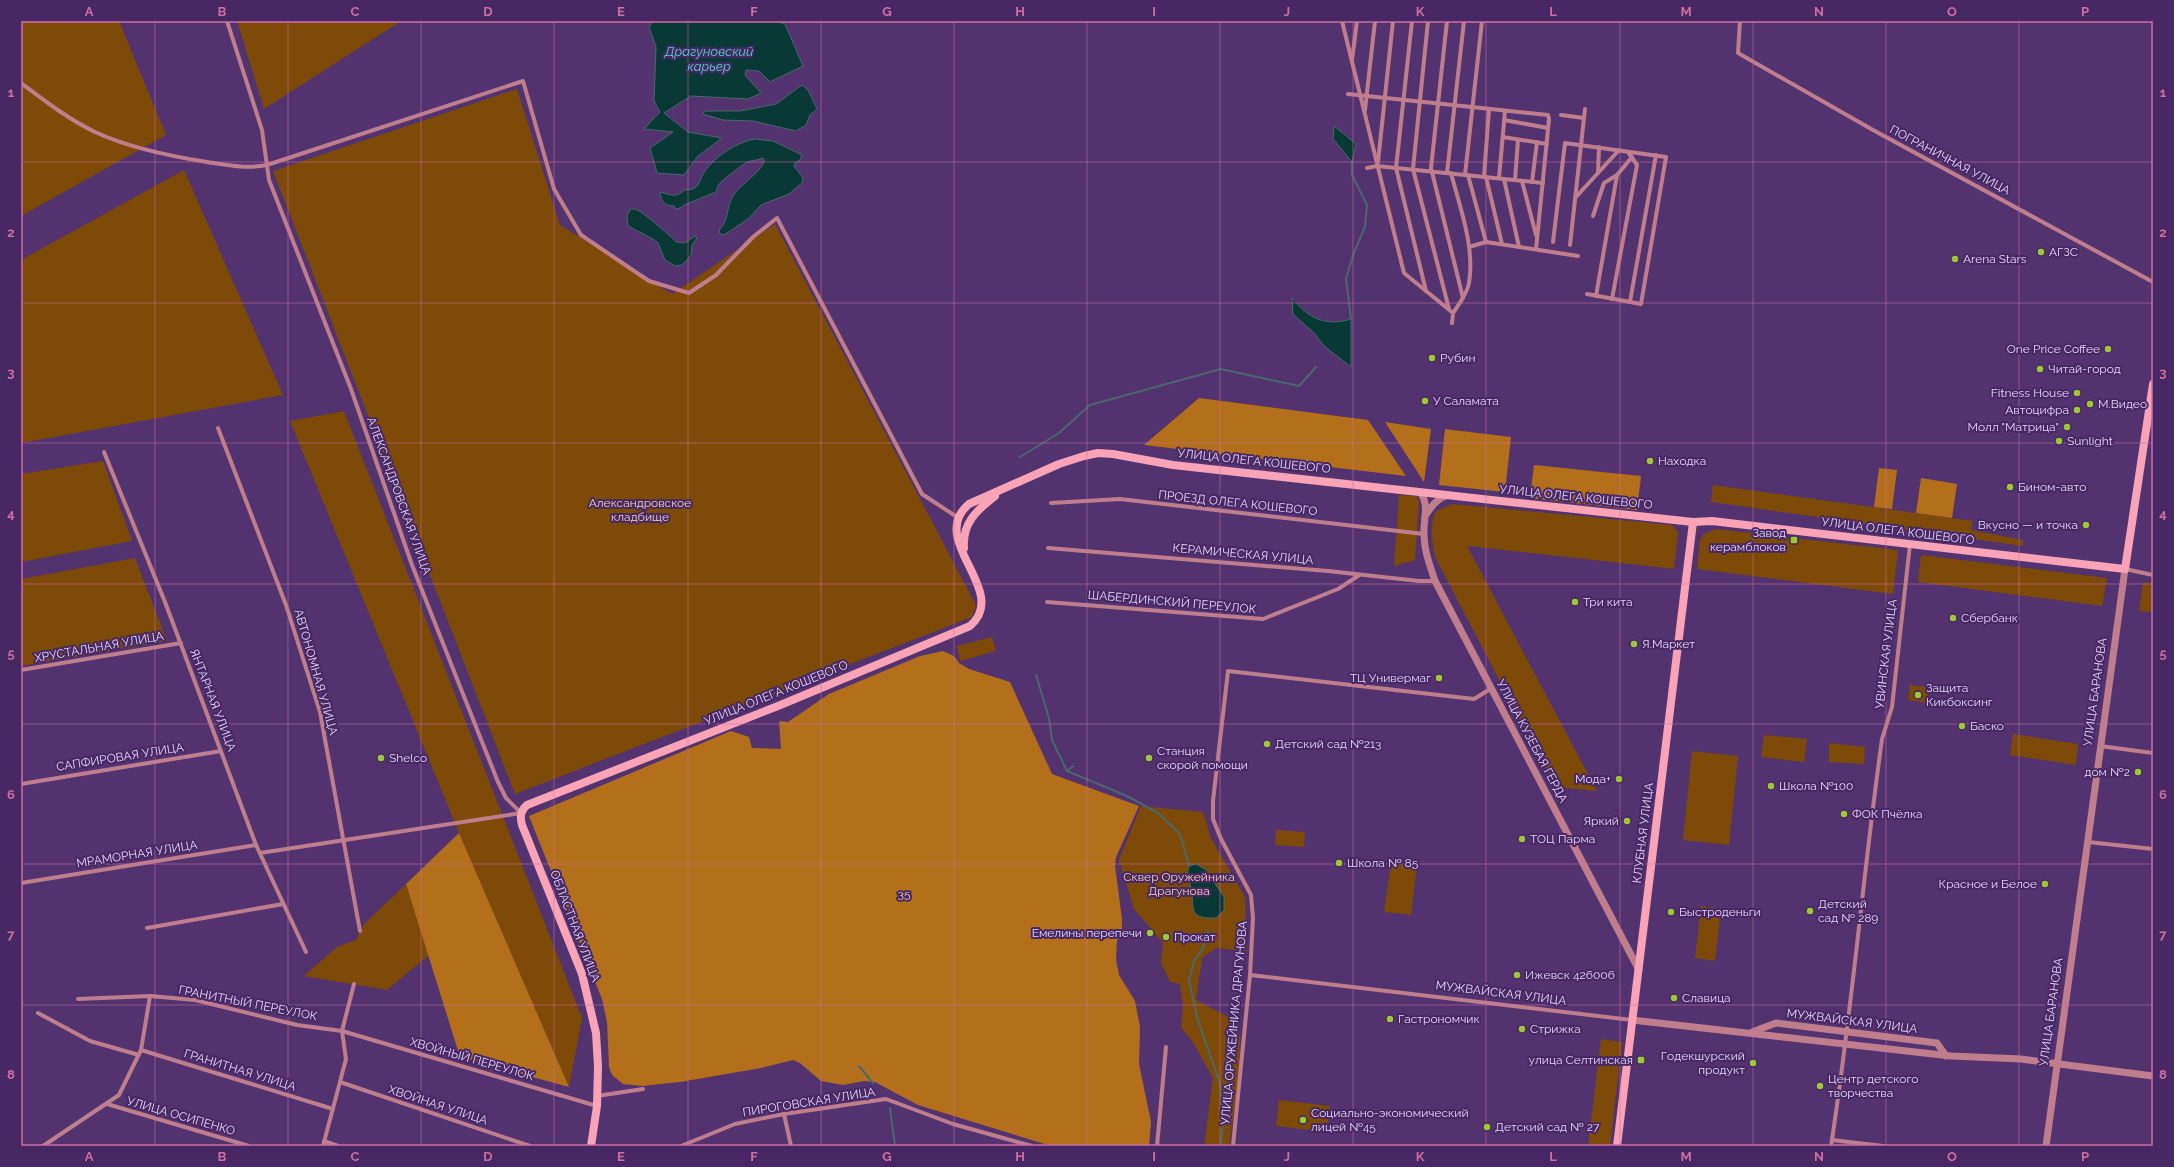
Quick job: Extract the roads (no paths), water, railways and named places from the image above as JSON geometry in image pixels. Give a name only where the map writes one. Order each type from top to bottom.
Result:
[{"type":"main road","name":"УЛИЦА БАРАНОВА","points":[[2125,569],[2153,384]]},
{"type":"main road","name":"УЛИЦА ОЛЕГА КОШЕВОГО","points":[[521,813],[528,805],[785,703],[970,626],[979,616],[983,602],[957,536],[957,517],[969,504],[1059,464],[1098,453],[1173,465],[1693,522],[1712,521],[2125,569]]},
{"type":"main road","name":"УЛИЦА ОЛЕГА КОШЕВОГО","points":[[965,555],[964,535],[971,517],[1003,489]]},
{"type":"main road","name":"КЛУБНАЯ УЛИЦА","points":[[1617,1146],[1693,522]]},
{"type":"main road","name":"ОБЛАСТНАЯ УЛИЦА","points":[[521,813],[522,825],[582,974],[596,1033],[598,1066],[597,1106],[591,1146]]},
{"type":"street","name":"АЛЕКСАНДРОВСКАЯ УЛИЦА","points":[[226,21],[262,130],[269,180],[351,389],[412,565],[498,782],[506,798],[521,813]]},
{"type":"street","points":[[1342,21],[1404,274],[1451,311]]},
{"type":"street","points":[[1352,62],[1357,21]]},
{"type":"street","points":[[1364,112],[1375,21]]},
{"type":"street","points":[[1377,166],[1393,21]]},
{"type":"street","points":[[1412,21],[1396,168],[1426,291]]},
{"type":"street","points":[[1428,21],[1413,169],[1451,311],[1452,323]]},
{"type":"street","points":[[1447,21],[1432,171],[1463,298]]},
{"type":"street","points":[[1451,311],[1463,298],[1469,284],[1469,246],[1449,173],[1464,21]]},
{"type":"street","points":[[1482,21],[1467,175],[1486,242]]},
{"type":"street","name":"ПОГРАНИЧНАЯ УЛИЦА","points":[[1740,21],[1738,53],[1873,130],[2153,282]]},
{"type":"street","points":[[21,83],[52,107],[96,132],[144,149],[178,158],[252,168],[267,165],[524,81],[554,189],[580,235],[649,281],[689,293],[716,275],[754,237],[777,218],[922,494],[957,517]]},
{"type":"street","points":[[1348,94],[1360,94],[1548,115],[1547,144],[1536,249]]},
{"type":"street","points":[[1570,245],[1585,108]]},
{"type":"street","points":[[1489,109],[1485,177],[1502,244]]},
{"type":"street","points":[[1505,111],[1501,179],[1519,247]]},
{"type":"street","points":[[1561,115],[1584,118]]},
{"type":"street","points":[[1504,120],[1548,128]]},
{"type":"street","points":[[1503,137],[1547,144]]},
{"type":"street","points":[[1514,180],[1518,140]]},
{"type":"street","points":[[1532,182],[1537,142]]},
{"type":"street","points":[[1553,242],[1565,143],[1666,157],[1641,304],[1587,294]]},
{"type":"street","points":[[1598,173],[1599,148]]},
{"type":"street","points":[[1575,198],[1619,150]]},
{"type":"street","points":[[1612,299],[1637,165],[1628,152]]},
{"type":"street","points":[[1630,302],[1656,155]]},
{"type":"street","points":[[1592,216],[1604,183],[1617,175],[1632,157]]},
{"type":"street","points":[[1367,168],[1377,166],[1413,169],[1543,183]]},
{"type":"street","points":[[1596,296],[1617,175]]},
{"type":"street","points":[[1522,181],[1537,238]]},
{"type":"street","points":[[1469,246],[1486,242],[1578,256]]},
{"type":"street","name":"АВТОНОМНАЯ УЛИЦА","points":[[218,428],[286,605],[320,712],[360,931]]},
{"type":"street","name":"ЯНТАРНАЯ УЛИЦА","points":[[104,452],[181,643],[256,845],[306,952]]},
{"type":"street","name":"УЛИЦА КУЗЕБАЯ ГЕРДА","points":[[1420,492],[1426,503],[1424,534],[1426,556],[1435,581],[1639,970]]},
{"type":"street","points":[[1425,516],[1434,503],[1440,498],[1449,495]]},
{"type":"street","name":"ПРОЕЗД ОЛЕГА КОШЕВОГО","points":[[1051,503],[1120,499],[1424,534]]},
{"type":"street","name":"УВИНСКАЯ УЛИЦА","points":[[1831,1146],[1847,1031],[1858,923],[1882,739],[1892,707],[1910,544]]},
{"type":"street","name":"КЕРАМИЧЕСКАЯ УЛИЦА","points":[[1048,548],[1328,571],[1358,576],[1435,581]]},
{"type":"street","name":"УЛИЦА ОЛЕГА КОШЕВОГО","points":[[2125,569],[2153,575]]},
{"type":"street","name":"УЛИЦА БАРАНОВА","points":[[2046,1146],[2056,1064],[2125,569]]},
{"type":"street","name":"ШАБЕРДИНСКИЙ ПЕРЕУЛОК","points":[[1047,602],[1263,619],[1338,589],[1358,576]]},
{"type":"street","name":"ХРУСТАЛЬНАЯ УЛИЦА","points":[[21,670],[181,643]]},
{"type":"street","name":"УЛИЦА ОРУЖЕЙНИКА ДРАГУНОВА","points":[[1233,1146],[1250,975],[1253,918],[1251,895],[1221,839],[1213,819],[1212,801],[1228,671],[1474,699],[1492,688]]},
{"type":"street","points":[[2100,746],[2153,753]]},
{"type":"street","name":"САПФИРОВАЯ УЛИЦА","points":[[21,784],[221,751]]},
{"type":"street","points":[[260,853],[521,813]]},
{"type":"street","points":[[2088,842],[2153,849]]},
{"type":"street","name":"МРАМОРНАЯ УЛИЦА","points":[[21,883],[256,845]]},
{"type":"street","points":[[147,928],[283,904]]},
{"type":"street","name":"МУЖВАЙСКАЯ УЛИЦА","points":[[1250,975],[1946,1056],[2021,1059],[2153,1076]]},
{"type":"street","points":[[338,1146],[323,1144],[346,1059],[342,1031],[354,984]]},
{"type":"street","points":[[43,1146],[119,1095],[141,1050],[150,996]]},
{"type":"street","name":"ГРАНИТНЫЙ ПЕРЕУЛОК","points":[[78,999],[150,996],[195,1000],[297,1025],[342,1031]]},
{"type":"street","points":[[38,1013],[90,1041],[139,1055]]},
{"type":"street","name":"МУЖВАЙСКАЯ УЛИЦА","points":[[1750,1033],[1776,1023],[1847,1031],[1937,1043],[1946,1056]]},
{"type":"street","name":"ХВОЙНЫЙ ПЕРЕУЛОК","points":[[342,1031],[597,1106]]},
{"type":"street","points":[[1157,1146],[1166,1047]]},
{"type":"street","name":"ГРАНИТНАЯ УЛИЦА","points":[[141,1050],[333,1109]]},
{"type":"street","name":"ХВОЙНАЯ УЛИЦА","points":[[340,1082],[530,1146]]},
{"type":"street","points":[[597,1096],[643,1089]]},
{"type":"street","name":"ПИРОГОВСКАЯ УЛИЦА","points":[[681,1146],[735,1124],[784,1114],[886,1099],[953,1124],[1032,1146]]},
{"type":"street","name":"УЛИЦА ОСИПЕНКО","points":[[107,1104],[249,1146]]},
{"type":"street","points":[[784,1114],[791,1146]]},
{"type":"street","points":[[1832,1140],[1883,1146]]},
{"type":"water","name":"Драгуновский карьер","points":[[653,21],[775,21],[785,24],[803,66],[770,82],[759,71],[746,70],[745,75],[761,93],[748,99],[691,96],[664,113],[688,132],[722,138],[698,156],[684,175],[657,173],[650,148],[673,132],[644,129],[660,112],[654,101],[656,47],[649,27]]},
{"type":"water","points":[[802,85],[808,90],[817,109],[810,115],[806,125],[796,131],[753,121],[723,120],[703,114],[705,111],[740,111],[776,104]]},
{"type":"water","points":[[1334,126],[1356,144],[1352,162],[1333,139]]},
{"type":"water","points":[[754,139],[773,141],[802,155],[800,160],[796,162],[794,166],[803,178],[802,183],[789,194],[761,205],[748,219],[724,235],[720,234],[719,230],[726,219],[729,205],[733,196],[740,187],[761,168],[764,159],[762,158],[747,162],[720,183],[716,192],[680,208],[676,209],[674,206],[668,205],[663,201],[660,194],[661,192],[676,195],[682,193],[684,190],[694,188],[699,184],[702,175],[709,165],[720,155],[733,147]]},
{"type":"water","points":[[630,209],[637,210],[642,213],[676,242],[685,243],[695,236],[697,238],[692,245],[691,255],[687,260],[682,265],[675,266],[665,260],[658,243],[628,226],[627,216]]},
{"type":"water","points":[[1292,298],[1304,311],[1318,319],[1333,322],[1351,319],[1351,367],[1324,346],[1315,334],[1293,314]]},
{"type":"water","points":[[1196,864],[1206,870],[1224,897],[1224,910],[1216,918],[1206,918],[1200,916],[1196,914],[1194,910],[1188,872],[1189,866]]},
{"type":"waterway","points":[[1351,319],[1346,279],[1353,255],[1365,227],[1367,205],[1352,175],[1352,162]]},
{"type":"waterway","points":[[1020,457],[1059,433],[1090,405],[1221,369],[1299,386],[1316,367]]},
{"type":"waterway","points":[[1036,675],[1049,718],[1052,740],[1067,771],[1127,796],[1158,813],[1180,834],[1189,866]]},
{"type":"waterway","points":[[1067,771],[1073,766]]},
{"type":"waterway","points":[[1208,931],[1202,950],[1194,961],[1189,981],[1198,1021],[1220,1083],[1223,1122],[1221,1146]]},
{"type":"waterway","points":[[859,1066],[873,1083]]},
{"type":"waterway","points":[[890,1108],[895,1146]]},
{"type":"place","name":"АГЗС","points":[[2041,252]]},
{"type":"place","name":"Arena Stars","points":[[1955,259]]},
{"type":"place","name":"One Price Coffee","points":[[2108,349]]},
{"type":"place","name":"Рубин","points":[[1432,358]]},
{"type":"place","name":"Читай-город","points":[[2040,369]]},
{"type":"place","name":"Fitness House","points":[[2077,393]]},
{"type":"place","name":"У Саламата","points":[[1425,401]]},
{"type":"place","name":"М.Видео","points":[[2090,404]]},
{"type":"place","name":"Автоцифра","points":[[2077,410]]},
{"type":"place","name":"Молл \"Матрица\"","points":[[2067,427]]},
{"type":"place","name":"Sunlight","points":[[2059,441]]},
{"type":"place","name":"Находка","points":[[1650,461]]},
{"type":"place","name":"Бином-авто","points":[[2010,487]]},
{"type":"place","name":"Вкусно — и точка","points":[[2086,525]]},
{"type":"place","name":"Завод керамблоков","points":[[1794,540]]},
{"type":"place","name":"Три кита","points":[[1575,602]]},
{"type":"place","name":"Сбербанк","points":[[1953,618]]},
{"type":"place","name":"Я.Маркет","points":[[1634,644]]},
{"type":"place","name":"ТЦ Универмаг","points":[[1439,678]]},
{"type":"place","name":"Защита Кикбоксинг","points":[[1918,695]]},
{"type":"place","name":"Баско","points":[[1962,726]]},
{"type":"place","name":"Детский сад №213","points":[[1267,744]]},
{"type":"place","name":"Shelco","points":[[381,758]]},
{"type":"place","name":"Станция скорой помощи","points":[[1149,758]]},
{"type":"place","name":"дом №2","points":[[2138,772]]},
{"type":"place","name":"Мода+","points":[[1619,779]]},
{"type":"place","name":"Школа №100","points":[[1771,786]]},
{"type":"place","name":"ФОК Пчёлка","points":[[1844,814]]},
{"type":"place","name":"Яркий","points":[[1627,821]]},
{"type":"place","name":"ТОЦ Парма","points":[[1522,839]]},
{"type":"place","name":"Школа № 85","points":[[1339,863]]},
{"type":"place","name":"Красное и Белое","points":[[2045,884]]},
{"type":"place","name":"Детский сад № 289","points":[[1810,911]]},
{"type":"place","name":"Быстроденьги","points":[[1671,912]]},
{"type":"place","name":"Емелины перепечи","points":[[1150,933]]},
{"type":"place","name":"Прокат","points":[[1166,937]]},
{"type":"place","name":"Ижевск 426006","points":[[1517,975]]},
{"type":"place","name":"Славица","points":[[1674,998]]},
{"type":"place","name":"Гастрономчик","points":[[1390,1019]]},
{"type":"place","name":"Стрижка","points":[[1522,1029]]},
{"type":"place","name":"улица Селтинская","points":[[1641,1060]]},
{"type":"place","name":"Годекшурский продукт","points":[[1753,1063]]},
{"type":"place","name":"Центр детского творчества","points":[[1820,1086]]},
{"type":"place","name":"Социально-экономический лицей №45","points":[[1303,1120]]},
{"type":"place","name":"Детский сад № 27","points":[[1487,1127]]},
{"type":"park label","name":"Александровское кладбище","points":[[640,510]]},
{"type":"park label","name":"Сквер Оружейника Драгунова","points":[[1179,884]]},
{"type":"park label","name":"35","points":[[904,894]]}]
